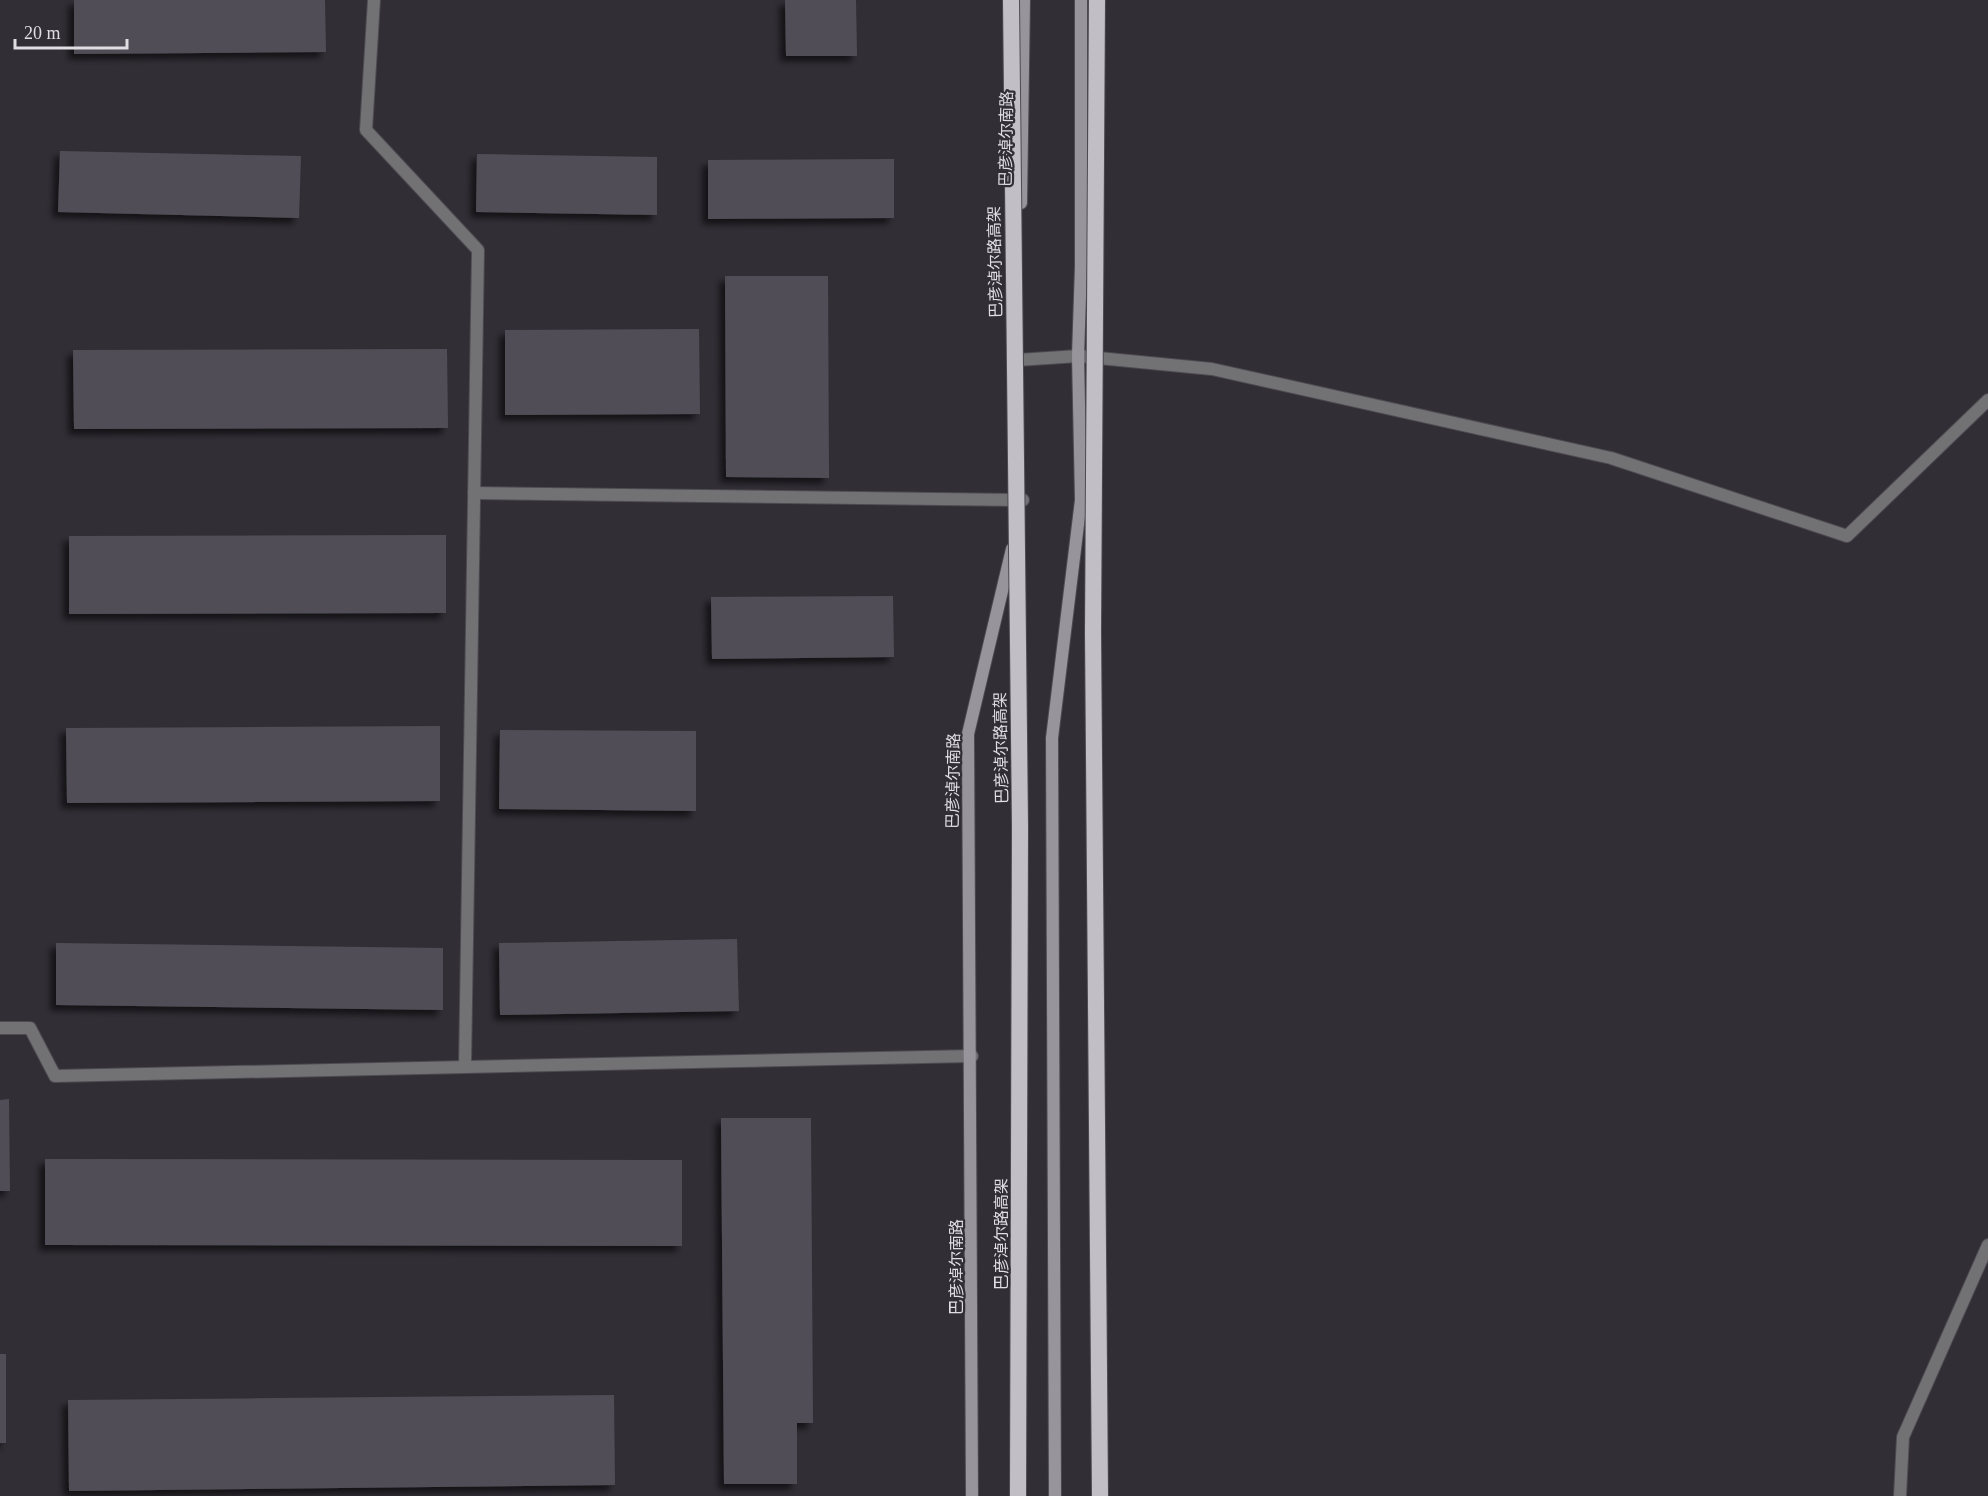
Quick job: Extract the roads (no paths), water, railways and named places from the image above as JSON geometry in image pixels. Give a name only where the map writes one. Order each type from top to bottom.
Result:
[{"type":"highway","name":"巴彦淖尔路高架","points":[[1011,0],[1020,827],[1018,1496]]},
{"type":"highway","points":[[1097,0],[1093,632],[1100,1496]]},
{"type":"main road","name":"巴彦淖尔南路","points":[[972,1496],[972,1056],[968,734],[1024,500],[1018,360],[1024,0]]},
{"type":"main road","points":[[1055,1496],[1052,738],[1081,500],[1078,356],[1081,266],[1081,0]]},
{"type":"street","points":[[374,0],[366,130],[478,250],[465,1066]]},
{"type":"street","points":[[1018,360],[1078,356],[1212,369],[1611,458],[1847,536],[1988,400]]},
{"type":"street","points":[[474,493],[1024,500]]},
{"type":"street","points":[[0,1028],[30,1028],[55,1076],[972,1056]]},
{"type":"street","points":[[1900,1496],[1903,1437],[1988,1245]]}]
